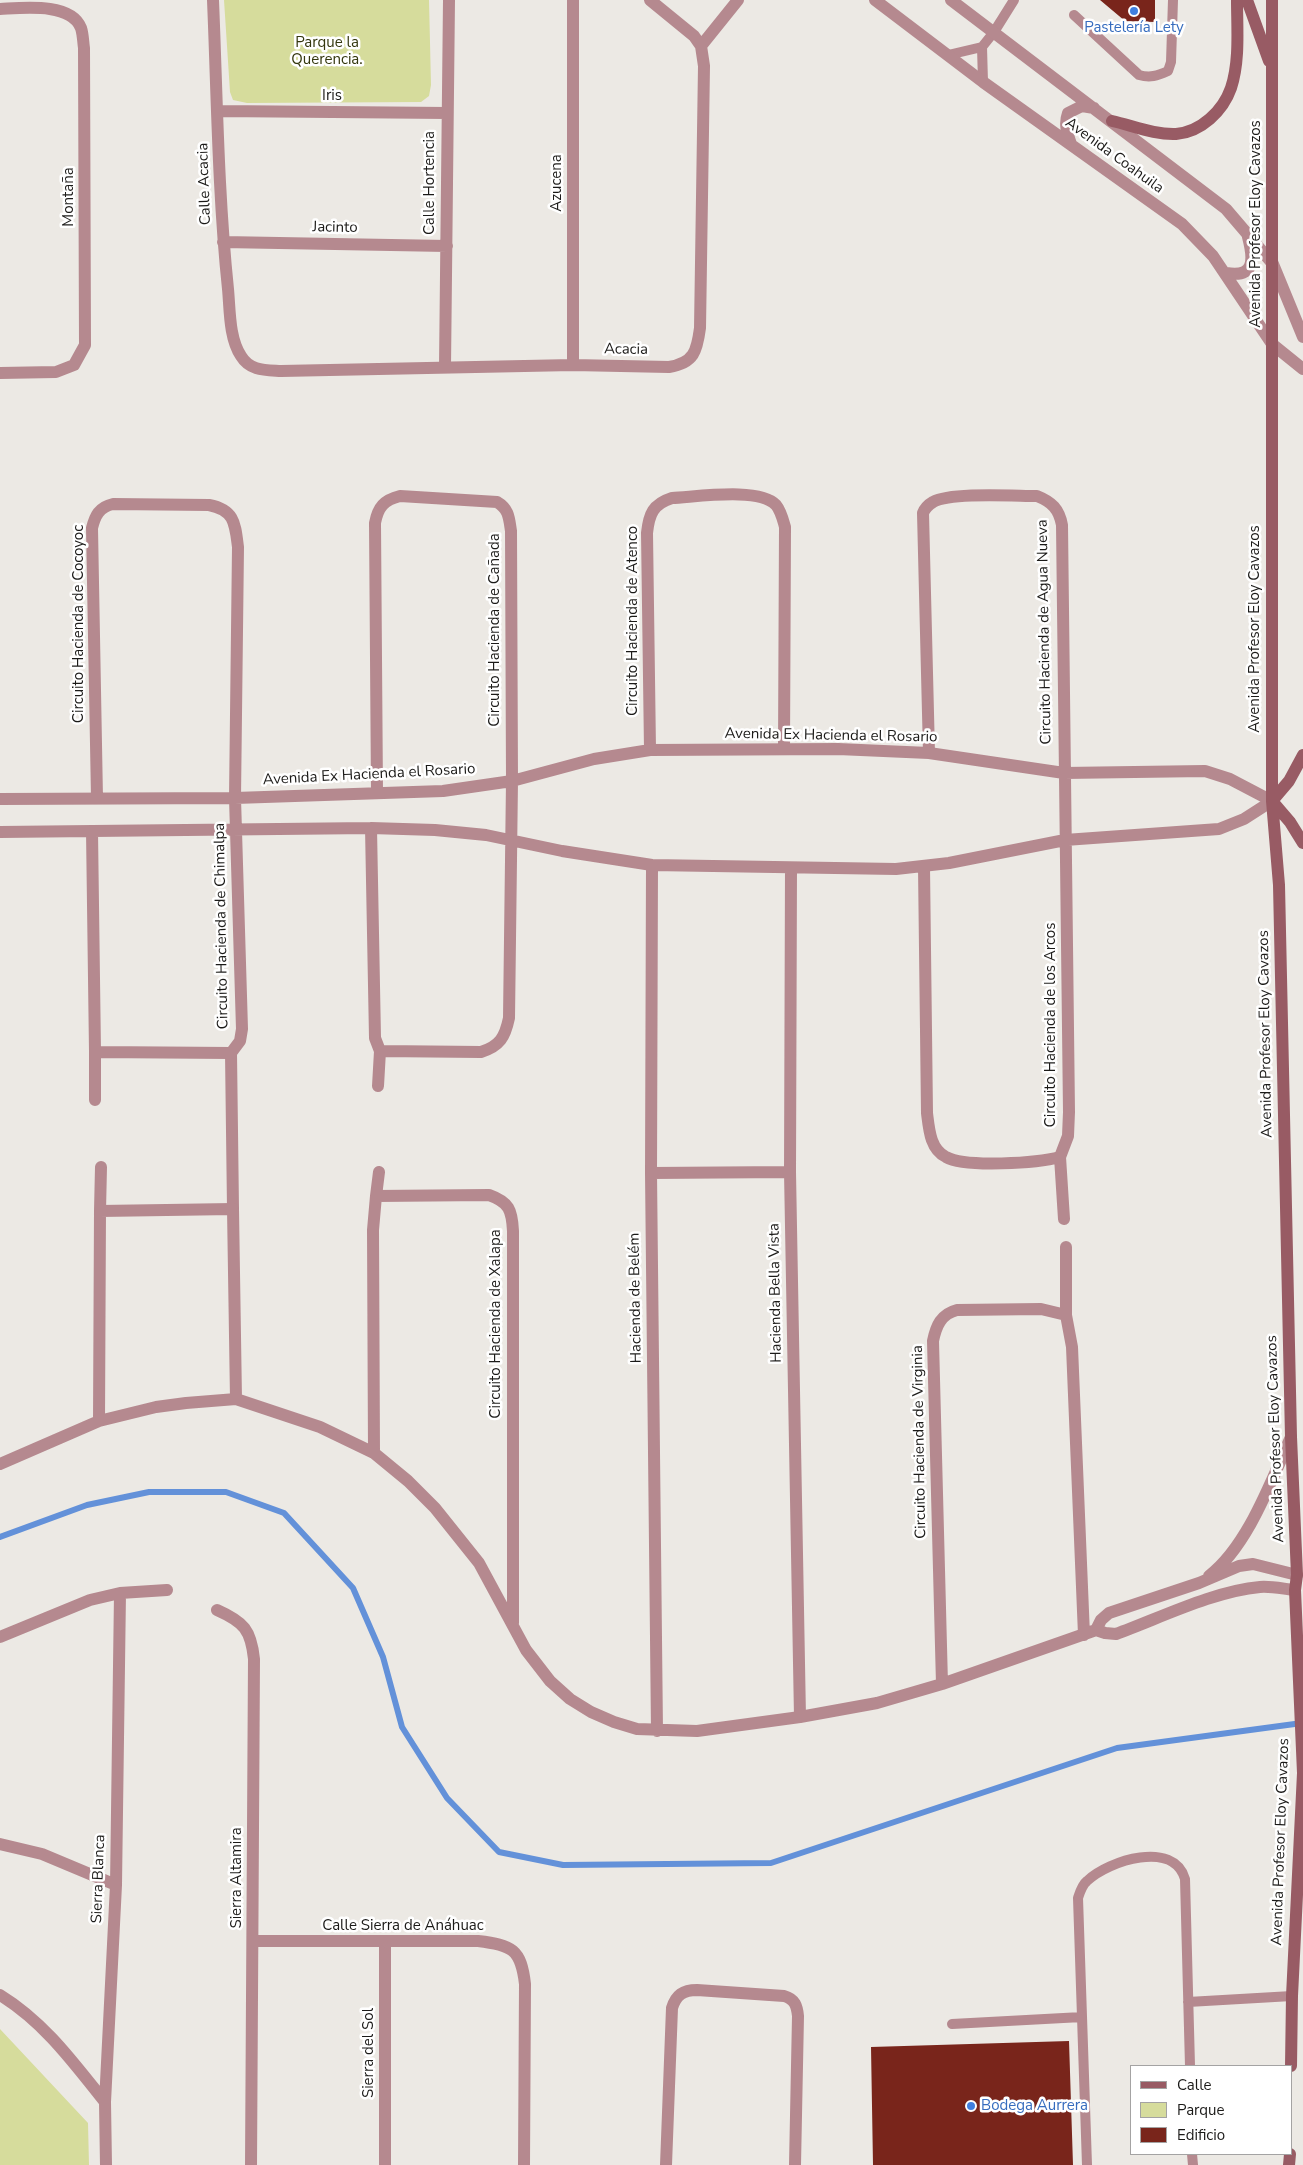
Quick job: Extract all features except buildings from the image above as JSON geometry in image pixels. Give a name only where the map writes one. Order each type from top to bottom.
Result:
[{"type":"main road","points":[[1112,121],[1174,134],[1192,131],[1208,122],[1231,88],[1237,40],[1237,0]]},
{"type":"main road","points":[[1247,0],[1272,69]]},
{"type":"main road","name":"Avenida Profesor Eloy Cavazos","points":[[1272,0],[1272,801],[1279,885],[1297,1575],[1295,1590],[1303,1773],[1292,1996],[1291,2065]]},
{"type":"main road","points":[[1303,756],[1289,781],[1272,801],[1290,822],[1303,843]]},
{"type":"street","name":"Calle Acacia","points":[[213,0],[223,242],[235,343],[239,354],[246,364]]},
{"type":"street","name":"Calle Hortencia","points":[[445,367],[449,0]]},
{"type":"street","name":"Azucena","points":[[573,0],[573,365]]},
{"type":"street","points":[[650,0],[694,36],[701,46],[738,0]]},
{"type":"street","name":"Avenida Coahuila","points":[[875,0],[983,82],[1182,224],[1208,250],[1226,273],[1272,344],[1303,369]]},
{"type":"street","name":"Avenida Coahuila","points":[[952,0],[1226,209],[1273,264],[1303,337]]},
{"type":"street","name":"Montaña","points":[[0,9],[39,8],[66,11],[80,26],[84,48],[86,345],[74,365],[56,372],[0,373]]},
{"type":"street","name":"Acacia","points":[[246,364],[266,370],[281,371],[573,365],[677,366],[691,358],[696,350],[700,328],[701,298],[704,66],[701,46]]},
{"type":"street","points":[[1070,144],[1066,129],[1068,113],[1082,106],[1094,108]]},
{"type":"street","name":"Iris","points":[[218,111],[447,113]]},
{"type":"street","points":[[1226,273],[1235,274],[1250,268],[1252,259],[1247,233]]},
{"type":"street","name":"Jacinto","points":[[223,242],[446,246]]},
{"type":"street","name":"Circuito Hacienda de Atenco","points":[[650,750],[647,533],[653,509],[662,501],[672,498],[744,495],[767,499],[777,506],[785,527],[784,749]]},
{"type":"street","name":"Circuito Hacienda de Cañada","points":[[377,793],[375,523],[377,512],[382,504],[389,499],[400,496],[497,502],[504,506],[508,513],[511,531],[512,781],[509,1018],[501,1042],[491,1049],[481,1052],[380,1052]]},
{"type":"street","name":"Circuito Hacienda de Agua Nueva","points":[[930,752],[922,513],[933,501],[944,498],[1036,496],[1054,505],[1060,514],[1062,525],[1065,840]]},
{"type":"street","name":"Circuito Hacienda de Cocoyoc","points":[[97,798],[92,528],[95,517],[100,510],[107,505],[122,504],[209,505],[221,507],[230,515],[235,528],[238,547],[235,798]]},
{"type":"street","name":"Avenida Ex Hacienda el Rosario","points":[[0,799],[235,798],[443,791],[512,781],[594,758],[650,750],[784,749],[930,752],[1064,773],[1205,771],[1230,779],[1272,801]]},
{"type":"street","name":"Circuito Hacienda de Chimalpa","points":[[231,1053],[240,1041],[242,1029],[235,798]]},
{"type":"street","points":[[0,832],[371,828],[444,831],[486,836],[592,857],[652,865],[791,868],[924,867],[971,860],[1065,840],[1219,829],[1244,819],[1272,801]]},
{"type":"street","points":[[371,828],[375,1038],[380,1052],[378,1086]]},
{"type":"street","points":[[92,831],[95,1100]]},
{"type":"street","name":"Circuito Hacienda de los Arcos","points":[[1060,1158],[1068,1136],[1070,1112],[1065,840]]},
{"type":"street","name":"Hacienda de Belém","points":[[652,865],[651,1173],[657,1731]]},
{"type":"street","points":[[924,867],[927,1113],[930,1134],[935,1147],[945,1157],[966,1162],[1035,1162],[1060,1158],[1064,1219]]},
{"type":"street","name":"Hacienda Bella Vista","points":[[791,868],[790,1172],[800,1717]]},
{"type":"street","points":[[95,1052],[231,1053],[236,1399]]},
{"type":"street","points":[[99,1421],[101,1167]]},
{"type":"street","points":[[374,1453],[373,1230],[380,1172]]},
{"type":"street","points":[[651,1173],[790,1172]]},
{"type":"street","name":"Circuito Hacienda de Xalapa","points":[[376,1196],[488,1195],[500,1199],[508,1207],[512,1218],[513,1626]]},
{"type":"street","points":[[100,1211],[233,1209]]},
{"type":"street","points":[[1066,1246],[1066,1315],[1072,1347],[1090,1633]]},
{"type":"street","name":"Circuito Hacienda de Virginia","points":[[942,1684],[933,1341],[935,1328],[942,1317],[949,1312],[957,1310],[1041,1309],[1066,1315]]},
{"type":"street","points":[[0,1464],[99,1421],[156,1407],[236,1399],[320,1427],[374,1453],[408,1481],[455,1531],[479,1563],[526,1650],[537,1665],[570,1699],[591,1712],[614,1722],[637,1729],[657,1731],[697,1731],[800,1717],[877,1703],[942,1684],[1090,1633],[1116,1634],[1187,1607],[1246,1589],[1262,1587],[1295,1590]]},
{"type":"street","points":[[1199,1583],[1217,1569],[1238,1541],[1261,1502],[1292,1437]]},
{"type":"street","points":[[1090,1633],[1109,1613],[1199,1583],[1239,1566],[1253,1564],[1297,1575]]},
{"type":"street","points":[[0,1637],[90,1600],[120,1593],[167,1590]]},
{"type":"street","name":"Sierra Blanca","points":[[106,2165],[105,2102],[116,1885],[120,1593]]},
{"type":"street","name":"Sierra Altamira","points":[[217,1610],[241,1623],[248,1631],[254,1659],[251,2165]]},
{"type":"street","points":[[0,1844],[20,1848],[60,1861],[116,1885]]},
{"type":"street","name":"Calle Sierra de Anáhuac","points":[[253,1941],[478,1941],[496,1943],[514,1950],[520,1958],[524,1984],[524,2165]]},
{"type":"street","name":"Sierra del Sol","points":[[385,2165],[386,1942]]},
{"type":"street","points":[[666,2165],[672,2008],[677,1996],[686,1991],[697,1990],[784,1996],[796,2005],[798,2016],[795,2165]]},
{"type":"street","points":[[0,1995],[22,2008],[51,2035],[105,2102]]},
{"type":"lane","points":[[948,55],[982,47],[1014,0]]},
{"type":"lane","points":[[1074,15],[1139,75],[1146,77],[1156,76],[1168,70],[1171,62],[1173,0]]},
{"type":"lane","points":[[982,47],[983,82]]},
{"type":"lane","points":[[1087,2165],[1078,1905],[1081,1891],[1087,1881],[1123,1860],[1139,1857],[1158,1858],[1173,1862],[1182,1868],[1184,1873],[1190,2065]]},
{"type":"lane","points":[[1188,2002],[1292,1996]]},
{"type":"lane","points":[[952,2024],[1082,2017]]},
{"type":"green space","name":"Parque la Querencia.","points":[[224,0],[429,0],[431,85],[429,96],[421,102],[247,103],[233,100],[230,92]]},
{"type":"green space","points":[[0,2029],[88,2123],[89,2165],[0,2165]]},
{"type":"waterway","points":[[0,1537],[87,1505],[149,1492],[226,1492],[284,1513],[353,1588],[383,1657],[402,1727],[447,1798],[499,1852],[563,1865],[771,1863],[1117,1748],[1302,1723]]},
{"type":"place","name":"Pastelería Lety","points":[[1134,11]]},
{"type":"place","name":"Bodega Aurrera","points":[[971,2106]]}]
